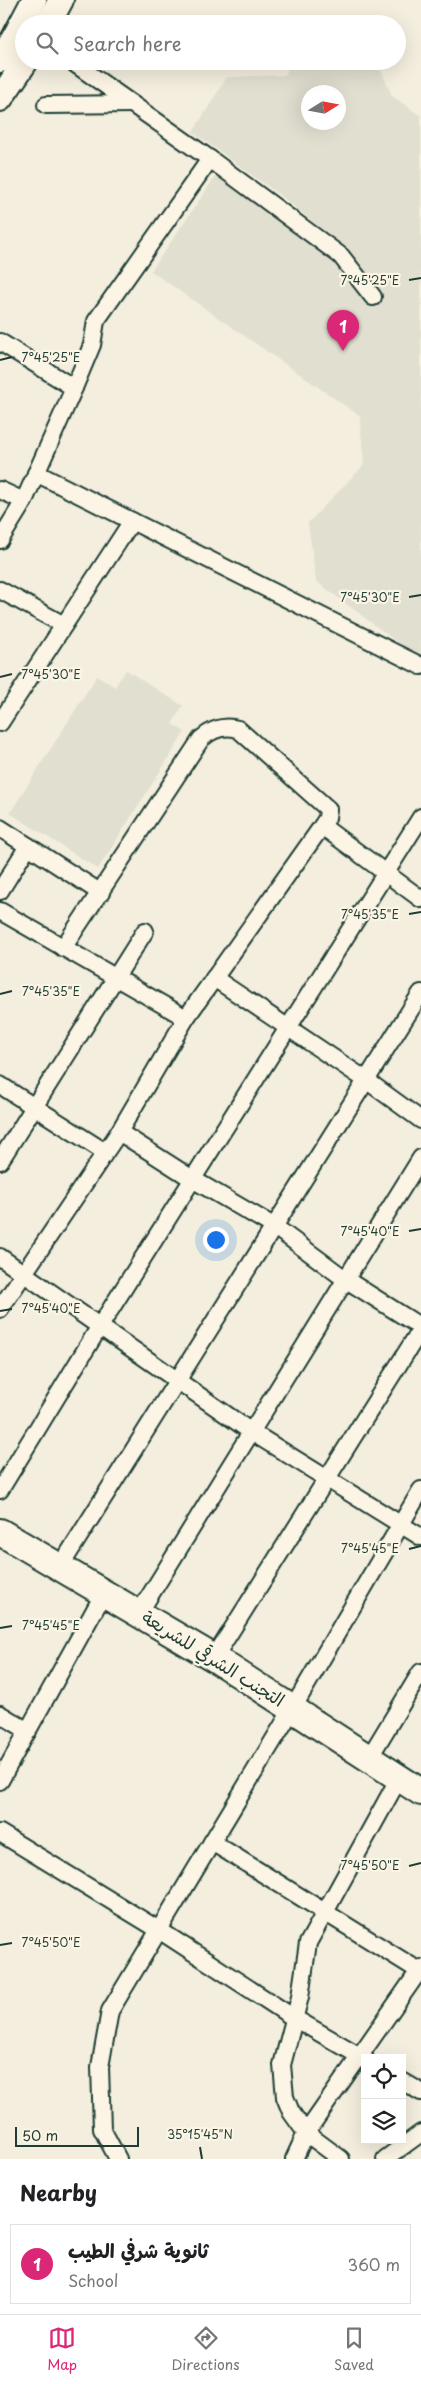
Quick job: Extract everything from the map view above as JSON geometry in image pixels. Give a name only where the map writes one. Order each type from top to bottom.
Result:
[{"type":"main road","points":[[26,15],[34,0]]},
{"type":"main road","points":[[53,15],[61,0]]},
{"type":"main road","points":[[0,60],[13,39]]},
{"type":"main road","points":[[0,99],[20,70]]},
{"type":"main road","name":"التجنب الشرقي للشريعة","points":[[0,1532],[214,1658],[421,1792]]},
{"type":"street","points":[[84,70],[210,159],[341,256],[373,297]]},
{"type":"street","points":[[46,105],[132,104]]},
{"type":"street","points":[[0,540],[24,501],[74,388],[92,344],[96,321],[210,159]]},
{"type":"street","points":[[0,342],[74,388]]},
{"type":"street","points":[[36,473],[421,666]]},
{"type":"street","points":[[0,490],[24,501]]},
{"type":"street","points":[[0,723],[132,521]]},
{"type":"street","points":[[0,590],[64,625]]},
{"type":"street","points":[[0,1309],[22,1272],[119,1132],[186,1018],[322,826],[328,813],[327,807],[238,729],[220,728],[209,732],[201,739],[63,948]]},
{"type":"street","points":[[0,1490],[100,1326],[194,1180],[421,817]]},
{"type":"street","points":[[322,826],[421,899]]},
{"type":"street","points":[[0,828],[101,893]]},
{"type":"street","points":[[0,891],[28,846]]},
{"type":"street","points":[[0,911],[186,1018]]},
{"type":"street","points":[[0,1161],[144,931]]},
{"type":"street","points":[[214,978],[289,1027],[421,1120]]},
{"type":"street","points":[[60,1567],[421,993]]},
{"type":"street","points":[[0,1085],[105,1152]]},
{"type":"street","points":[[119,1132],[194,1180],[275,1227],[345,1279],[421,1328],[214,1658]]},
{"type":"street","points":[[139,1613],[250,1431],[421,1158]]},
{"type":"street","points":[[0,1257],[250,1431],[421,1537]]},
{"type":"street","points":[[118,2159],[102,2129],[100,2067],[110,2011],[293,1708],[421,1490]]},
{"type":"street","points":[[0,1781],[104,1593]]},
{"type":"street","points":[[370,1758],[421,1672]]},
{"type":"street","points":[[0,1714],[28,1731]]},
{"type":"street","points":[[341,2159],[306,2133],[291,2112],[285,2098],[282,2065],[294,2018],[308,1943],[399,1778]]},
{"type":"street","points":[[0,1833],[159,1930],[294,2018],[361,2057]]},
{"type":"street","points":[[212,1842],[420,1971],[365,2054]]},
{"type":"street","points":[[294,2159],[306,2133],[361,2059]]},
{"type":"street","points":[[406,2083],[421,2092]]},
{"type":"street","points":[[385,2159],[421,2133]]},
{"type":"shaded area","points":[[288,70],[381,70],[392,96],[421,116],[421,660],[316,581],[308,523],[364,465],[360,416],[151,271],[218,173],[340,266],[348,285],[367,275],[352,254],[285,199],[193,132],[227,77],[285,75]]},
{"type":"shaded area","points":[[126,670],[183,706],[172,724],[185,732],[98,869],[10,813],[97,676],[115,687]]},
{"type":"place","name":"ثانوية شرفي الطيب","points":[[343,351]]}]
